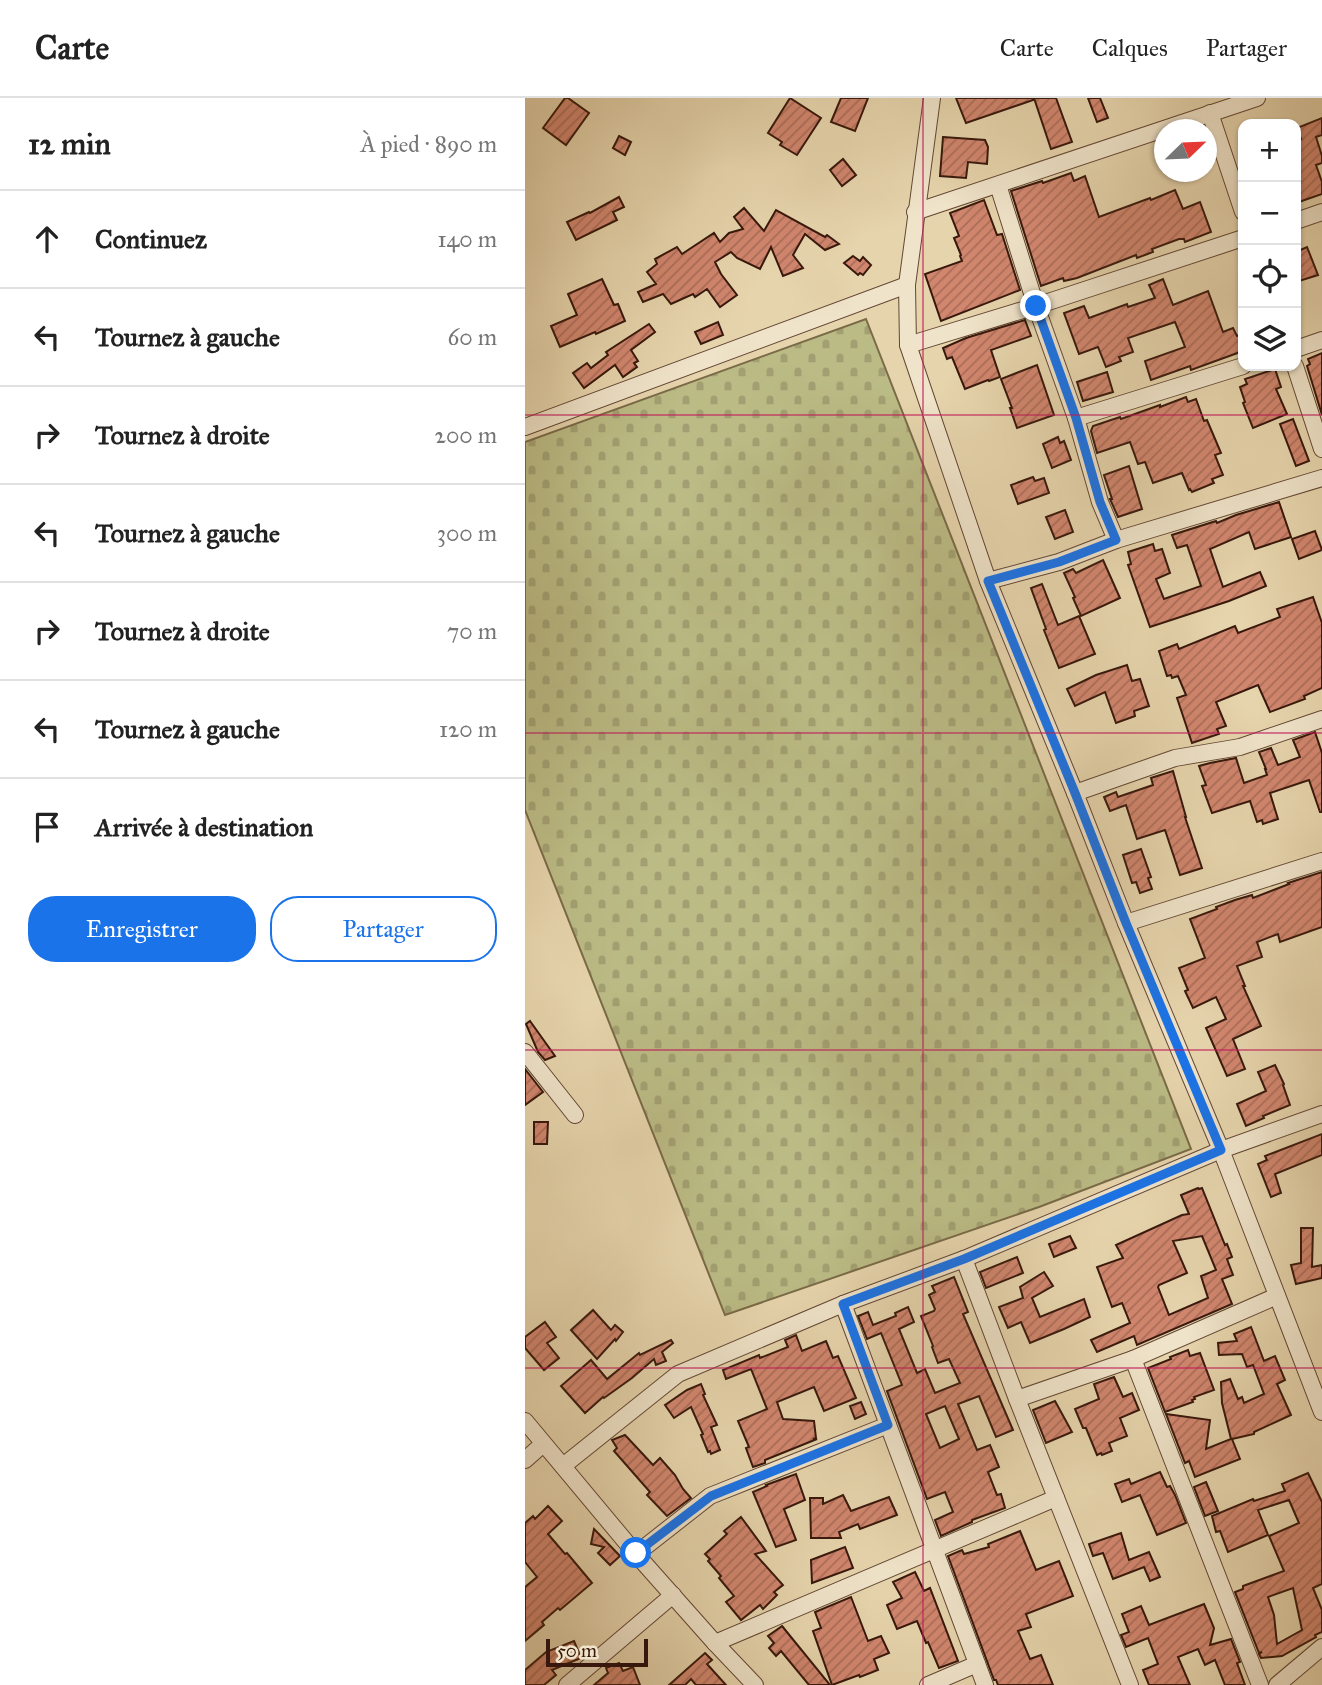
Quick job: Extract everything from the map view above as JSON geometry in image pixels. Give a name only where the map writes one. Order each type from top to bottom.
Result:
[{"type":"street","points":[[932,98],[907,285],[908,345],[988,581],[1221,1150],[1322,1412]]},
{"type":"street","points":[[915,212],[1257,98]]},
{"type":"street","points":[[1210,113],[1238,197]]},
{"type":"street","points":[[998,185],[1036,306],[1076,418],[1100,502],[1116,540]]},
{"type":"street","points":[[1301,218],[1322,212]]},
{"type":"street","points":[[908,345],[1238,240]]},
{"type":"street","points":[[525,428],[907,285]]},
{"type":"street","points":[[1301,347],[1322,340]]},
{"type":"street","points":[[1076,418],[1238,368]]},
{"type":"street","points":[[1297,371],[1322,449]]},
{"type":"street","points":[[988,581],[1059,562],[1116,540],[1322,478]]},
{"type":"street","points":[[1075,793],[1174,758],[1240,747],[1322,719]]},
{"type":"street","points":[[1126,923],[1322,860]]},
{"type":"street","points":[[525,1052],[575,1115]]},
{"type":"street","points":[[563,1466],[678,1374],[843,1304],[964,1259],[1221,1150],[1322,1114]]},
{"type":"street","points":[[964,1259],[1131,1685]]},
{"type":"street","points":[[1017,1399],[1133,1359],[1277,1296]]},
{"type":"street","points":[[843,1304],[985,1685]]},
{"type":"street","points":[[1133,1359],[1260,1685]]},
{"type":"street","points":[[525,1421],[636,1553],[755,1685]]},
{"type":"street","points":[[636,1553],[711,1496],[888,1425]]},
{"type":"street","points":[[525,1460],[543,1444]]},
{"type":"street","points":[[715,1643],[1056,1498]]},
{"type":"street","points":[[567,1685],[673,1595]]},
{"type":"street","points":[[1285,1682],[1322,1647]]},
{"type":"street","points":[[928,1685],[977,1664]]},
{"type":"green space","points":[[866,319],[1191,1149],[1039,1207],[725,1315],[525,810],[525,442]]},
{"type":"building","points":[[565,98],[589,113],[566,145],[543,128]]},
{"type":"building","points":[[790,98],[821,118],[797,155],[780,145],[782,142],[768,133]]},
{"type":"building","points":[[841,98],[868,98],[855,131],[831,122]]},
{"type":"building","points":[[956,98],[1033,98],[1033,100],[966,123]]},
{"type":"building","points":[[1034,98],[1056,98],[1072,142],[1051,149]]},
{"type":"building","points":[[1088,98],[1100,98],[1108,118],[1097,122]]},
{"type":"building","points":[[1322,118],[1322,135],[1316,137],[1322,163],[1316,165],[1322,182],[1322,194],[1301,201],[1301,139],[1301,126]]},
{"type":"building","points":[[619,136],[631,142],[625,155],[613,148]]},
{"type":"building","points":[[943,137],[985,140],[988,147],[987,164],[968,162],[966,178],[940,176]]},
{"type":"building","points":[[843,159],[856,175],[842,186],[830,170]]},
{"type":"building","points":[[1071,173],[1074,181],[1085,176],[1099,217],[1175,190],[1183,209],[1200,202],[1211,232],[1185,242],[1184,239],[1179,239],[1152,249],[1153,252],[1137,258],[1136,255],[1077,278],[1064,281],[1063,278],[1041,286],[1011,191]]},
{"type":"building","points":[[619,197],[624,207],[613,212],[617,220],[576,240],[567,222]]},
{"type":"building","points":[[984,200],[997,235],[1002,234],[1020,290],[941,321],[925,274],[962,261],[954,238],[959,236],[950,213]]},
{"type":"building","points":[[744,208],[764,231],[776,210],[825,237],[827,235],[839,244],[825,250],[805,234],[793,255],[803,268],[783,276],[771,247],[760,269],[737,258],[731,252],[715,262],[737,295],[720,307],[707,289],[695,297],[693,294],[671,304],[663,294],[643,302],[638,292],[656,284],[647,272],[657,264],[655,259],[677,247],[682,254],[714,233],[720,242],[729,233],[743,229],[734,217]]},
{"type":"building","points":[[1307,247],[1318,275],[1301,280],[1301,250]]},
{"type":"building","points":[[853,256],[860,261],[863,257],[871,265],[863,275],[858,275],[844,263]]},
{"type":"building","points":[[602,279],[625,321],[560,347],[551,326],[577,315],[568,294]]},
{"type":"building","points":[[1163,279],[1173,305],[1208,291],[1223,332],[1233,328],[1238,336],[1238,353],[1191,370],[1190,366],[1151,380],[1145,361],[1185,347],[1175,322],[1128,338],[1133,352],[1119,357],[1121,361],[1106,367],[1098,347],[1079,354],[1064,313],[1084,306],[1089,318],[1127,304],[1128,307],[1155,298],[1149,285]]},
{"type":"building","points":[[1025,320],[1031,336],[991,350],[1000,377],[965,389],[952,357],[947,359],[943,348]]},
{"type":"building","points":[[718,322],[723,335],[701,344],[695,332]]},
{"type":"building","points":[[649,324],[655,332],[631,350],[638,361],[634,363],[637,367],[623,377],[615,365],[584,388],[573,373],[587,363],[591,368],[608,355],[606,352]]},
{"type":"building","points":[[1322,353],[1322,415],[1307,366],[1310,364],[1308,359]]},
{"type":"building","points":[[1037,365],[1054,415],[1017,428],[1001,379]]},
{"type":"building","points":[[1276,371],[1281,387],[1276,389],[1287,414],[1253,428],[1240,387],[1247,384],[1245,379]]},
{"type":"building","points":[[1107,372],[1113,392],[1083,401],[1077,382]]},
{"type":"building","points":[[1186,397],[1188,402],[1196,399],[1221,453],[1215,455],[1223,475],[1212,479],[1214,483],[1192,492],[1182,473],[1153,483],[1145,462],[1138,464],[1130,442],[1097,453],[1091,431],[1093,426]]},
{"type":"building","points":[[1293,419],[1309,461],[1296,466],[1280,424]]},
{"type":"building","points":[[1058,437],[1060,443],[1064,441],[1071,460],[1052,468],[1043,444]]},
{"type":"building","points":[[1129,466],[1142,509],[1118,517],[1104,475]]},
{"type":"building","points":[[1033,477],[1035,481],[1044,478],[1049,493],[1018,504],[1011,485]]},
{"type":"building","points":[[1279,502],[1291,537],[1255,549],[1249,532],[1210,549],[1223,587],[1260,572],[1266,586],[1150,627],[1128,565],[1131,564],[1128,552],[1153,544],[1155,551],[1162,549],[1170,573],[1156,579],[1164,599],[1201,586],[1187,545],[1177,548],[1172,535]]},
{"type":"building","points":[[1065,510],[1073,532],[1055,539],[1046,517]]},
{"type":"building","points":[[1315,531],[1322,550],[1299,559],[1292,539]]},
{"type":"building","points":[[1103,560],[1120,598],[1081,616],[1064,573],[1073,569],[1076,573]]},
{"type":"building","points":[[1042,584],[1058,625],[1079,616],[1095,654],[1059,668],[1031,588]]},
{"type":"building","points":[[1313,597],[1322,623],[1322,688],[1304,696],[1305,699],[1270,712],[1258,685],[1216,702],[1226,726],[1217,729],[1219,734],[1192,743],[1177,698],[1186,695],[1178,676],[1167,676],[1159,651],[1177,644],[1179,649],[1235,626],[1238,633],[1280,617],[1277,609]]},
{"type":"building","points":[[1127,665],[1132,681],[1140,679],[1149,706],[1134,711],[1135,716],[1116,723],[1105,692],[1075,706],[1067,689],[1096,675]]},
{"type":"building","points":[[1315,732],[1322,753],[1322,812],[1309,780],[1270,793],[1278,819],[1263,824],[1262,820],[1257,822],[1250,801],[1212,813],[1202,786],[1206,785],[1199,766],[1236,758],[1244,783],[1267,775],[1259,752],[1271,748],[1278,765],[1300,757],[1293,740]]},
{"type":"building","points":[[1173,771],[1202,868],[1180,875],[1165,830],[1137,839],[1126,805],[1110,811],[1104,797],[1116,792],[1118,797],[1153,785],[1151,778]]},
{"type":"building","points":[[1141,849],[1151,877],[1148,878],[1152,889],[1140,893],[1136,882],[1132,883],[1123,855]]},
{"type":"building","points":[[1322,872],[1322,927],[1280,942],[1278,934],[1257,942],[1262,957],[1237,966],[1261,1026],[1233,1039],[1245,1069],[1227,1076],[1206,1028],[1226,1019],[1216,997],[1193,1008],[1179,968],[1205,958],[1190,919],[1235,900],[1252,895],[1253,898]]},
{"type":"building","points":[[530,1021],[555,1056],[545,1060],[538,1052],[526,1024]]},
{"type":"building","points":[[1275,1065],[1290,1105],[1246,1126],[1237,1104],[1266,1091],[1258,1072]]},
{"type":"building","points":[[525,1069],[543,1092],[525,1105]]},
{"type":"building","points":[[534,1122],[548,1122],[547,1144],[534,1144]]},
{"type":"building","points":[[1322,1134],[1322,1155],[1275,1174],[1281,1193],[1271,1197],[1258,1164],[1267,1160],[1265,1156]]},
{"type":"building","points":[[1202,1188],[1232,1257],[1227,1259],[1233,1275],[1222,1279],[1232,1304],[1137,1345],[1134,1336],[1097,1352],[1091,1340],[1130,1323],[1122,1303],[1112,1307],[1097,1267],[1123,1258],[1116,1245],[1189,1214],[1181,1195]],"holes":[[[1202,1236],[1216,1270],[1201,1276],[1208,1298],[1169,1315],[1158,1287],[1187,1273],[1173,1241]]]},
{"type":"building","points":[[1301,1228],[1313,1228],[1312,1267],[1322,1265],[1322,1278],[1296,1284],[1291,1265],[1301,1263]]},
{"type":"building","points":[[1070,1236],[1076,1248],[1054,1257],[1049,1244]]},
{"type":"building","points":[[1017,1257],[1023,1273],[986,1288],[980,1272]]},
{"type":"building","points":[[1044,1272],[1053,1286],[1032,1298],[1040,1317],[1084,1299],[1090,1317],[1030,1343],[1021,1322],[1008,1328],[999,1307],[1023,1298],[1020,1287]]},
{"type":"building","points":[[954,1277],[968,1312],[963,1314],[1013,1430],[996,1437],[979,1396],[958,1404],[977,1450],[990,1445],[999,1467],[988,1472],[997,1495],[1001,1494],[1005,1508],[972,1520],[941,1536],[935,1520],[953,1512],[945,1492],[927,1499],[887,1391],[902,1385],[881,1333],[867,1339],[858,1316],[868,1312],[873,1325],[896,1316],[895,1313],[908,1307],[914,1322],[899,1329],[917,1373],[925,1369],[935,1393],[960,1383],[949,1359],[938,1363],[921,1316],[935,1309],[929,1295],[935,1292],[932,1286]],"holes":[[[945,1406],[959,1439],[940,1448],[926,1414]]]},
{"type":"building","points":[[593,1310],[611,1330],[615,1325],[623,1332],[597,1359],[571,1330]]},
{"type":"building","points":[[545,1322],[556,1337],[547,1343],[559,1358],[544,1370],[525,1348],[525,1337]]},
{"type":"building","points":[[1251,1327],[1264,1361],[1275,1356],[1285,1380],[1277,1384],[1291,1415],[1254,1434],[1232,1439],[1240,1459],[1195,1477],[1189,1461],[1185,1463],[1166,1414],[1210,1420],[1206,1449],[1231,1439],[1222,1403],[1221,1382],[1230,1379],[1238,1399],[1242,1397],[1244,1403],[1264,1394],[1253,1365],[1247,1367],[1242,1354],[1219,1355],[1218,1343],[1237,1341],[1234,1334]]},
{"type":"building","points":[[796,1335],[802,1351],[826,1341],[833,1358],[838,1356],[856,1398],[824,1411],[814,1387],[777,1402],[783,1419],[814,1421],[816,1438],[813,1439],[817,1439],[753,1467],[746,1448],[749,1447],[738,1421],[767,1409],[751,1369],[726,1379],[723,1370],[759,1355],[760,1358],[788,1347],[785,1340]]},
{"type":"building","points":[[671,1340],[673,1343],[662,1352],[666,1361],[656,1365],[654,1359],[585,1413],[561,1386],[591,1360],[607,1379],[639,1353],[640,1355]]},
{"type":"building","points":[[1188,1350],[1190,1356],[1200,1353],[1214,1390],[1194,1397],[1193,1402],[1165,1412],[1148,1368]]},
{"type":"building","points":[[1114,1377],[1123,1397],[1132,1393],[1139,1410],[1120,1418],[1127,1436],[1109,1443],[1112,1451],[1097,1455],[1075,1409],[1099,1399],[1094,1384]]},
{"type":"building","points":[[701,1384],[705,1394],[703,1395],[717,1425],[711,1427],[720,1450],[711,1454],[691,1407],[674,1418],[665,1405]]},
{"type":"building","points":[[1055,1401],[1072,1432],[1046,1443],[1033,1410]]},
{"type":"building","points":[[861,1402],[866,1414],[855,1419],[850,1406]]},
{"type":"building","points":[[625,1435],[653,1465],[660,1458],[691,1498],[667,1516],[647,1495],[650,1492],[614,1451],[617,1448],[612,1440]]},
{"type":"building","points":[[1160,1472],[1167,1487],[1170,1486],[1175,1495],[1186,1523],[1157,1535],[1140,1495],[1122,1502],[1115,1484],[1129,1479],[1131,1484]]},
{"type":"building","points":[[1308,1473],[1322,1502],[1322,1584],[1313,1588],[1322,1610],[1322,1632],[1282,1656],[1261,1658],[1259,1654],[1262,1652],[1259,1653],[1235,1592],[1243,1589],[1243,1586],[1284,1571],[1269,1536],[1299,1523],[1289,1500],[1258,1510],[1268,1535],[1228,1552],[1220,1531],[1216,1532],[1212,1516],[1253,1499],[1254,1501],[1285,1491],[1282,1484]],"holes":[[[1293,1588],[1302,1630],[1277,1644],[1274,1615],[1268,1597]]]},
{"type":"building","points":[[796,1474],[805,1500],[784,1509],[796,1540],[776,1547],[753,1492]]},
{"type":"building","points":[[1206,1482],[1218,1511],[1205,1516],[1194,1487]]},
{"type":"building","points":[[843,1495],[851,1511],[889,1497],[897,1515],[860,1529],[858,1524],[839,1532],[841,1538],[811,1538],[810,1498],[823,1498],[823,1504]]},
{"type":"building","points":[[548,1506],[562,1521],[548,1534],[592,1583],[560,1610],[558,1608],[542,1622],[544,1625],[525,1641],[525,1587],[537,1577],[525,1562],[525,1523],[533,1516],[535,1519]]},
{"type":"building","points":[[741,1517],[766,1551],[755,1554],[783,1585],[774,1592],[777,1595],[763,1609],[760,1605],[741,1620],[726,1602],[734,1596],[719,1578],[721,1576],[705,1554],[727,1534],[724,1531]]},
{"type":"building","points":[[594,1529],[620,1556],[610,1565],[598,1553],[604,1547],[591,1544]]},
{"type":"building","points":[[1020,1531],[1036,1570],[1059,1561],[1073,1596],[1026,1614],[1031,1627],[1018,1631],[1030,1659],[1041,1655],[1053,1685],[998,1685],[948,1556],[962,1550],[964,1554],[989,1547],[988,1544]]},
{"type":"building","points":[[1121,1533],[1129,1560],[1149,1552],[1160,1577],[1150,1581],[1144,1567],[1113,1579],[1103,1553],[1093,1556],[1089,1544]]},
{"type":"building","points":[[845,1547],[853,1568],[812,1583],[811,1560]]},
{"type":"building","points":[[915,1572],[924,1591],[930,1588],[958,1661],[939,1668],[917,1621],[897,1629],[887,1605],[902,1598],[893,1582]]},
{"type":"building","points":[[851,1597],[868,1641],[881,1636],[889,1653],[874,1659],[878,1670],[832,1685],[813,1631],[821,1628],[815,1612]]},
{"type":"building","points":[[1204,1604],[1214,1628],[1210,1645],[1231,1639],[1245,1685],[1225,1685],[1215,1660],[1205,1665],[1198,1649],[1178,1657],[1190,1685],[1149,1685],[1143,1670],[1158,1664],[1148,1638],[1126,1647],[1121,1635],[1129,1632],[1122,1614],[1141,1606],[1149,1625]]},
{"type":"building","points":[[782,1626],[830,1685],[809,1685],[781,1651],[776,1656],[769,1648],[774,1643],[768,1636]]},
{"type":"building","points":[[574,1641],[581,1658],[552,1670],[556,1675],[544,1685],[525,1685],[525,1670],[546,1652]]},
{"type":"building","points":[[705,1653],[712,1660],[707,1664],[726,1685],[696,1685],[691,1679],[685,1685],[669,1685]]},
{"type":"building","points":[[619,1663],[623,1671],[633,1667],[640,1685],[594,1685],[608,1673],[606,1668]]},
{"type":"route","points":[[636,1553],[711,1496],[888,1425],[843,1304],[964,1259],[1221,1150],[988,581],[1059,562],[1116,540],[1100,502],[1076,418],[1036,306]]}]
